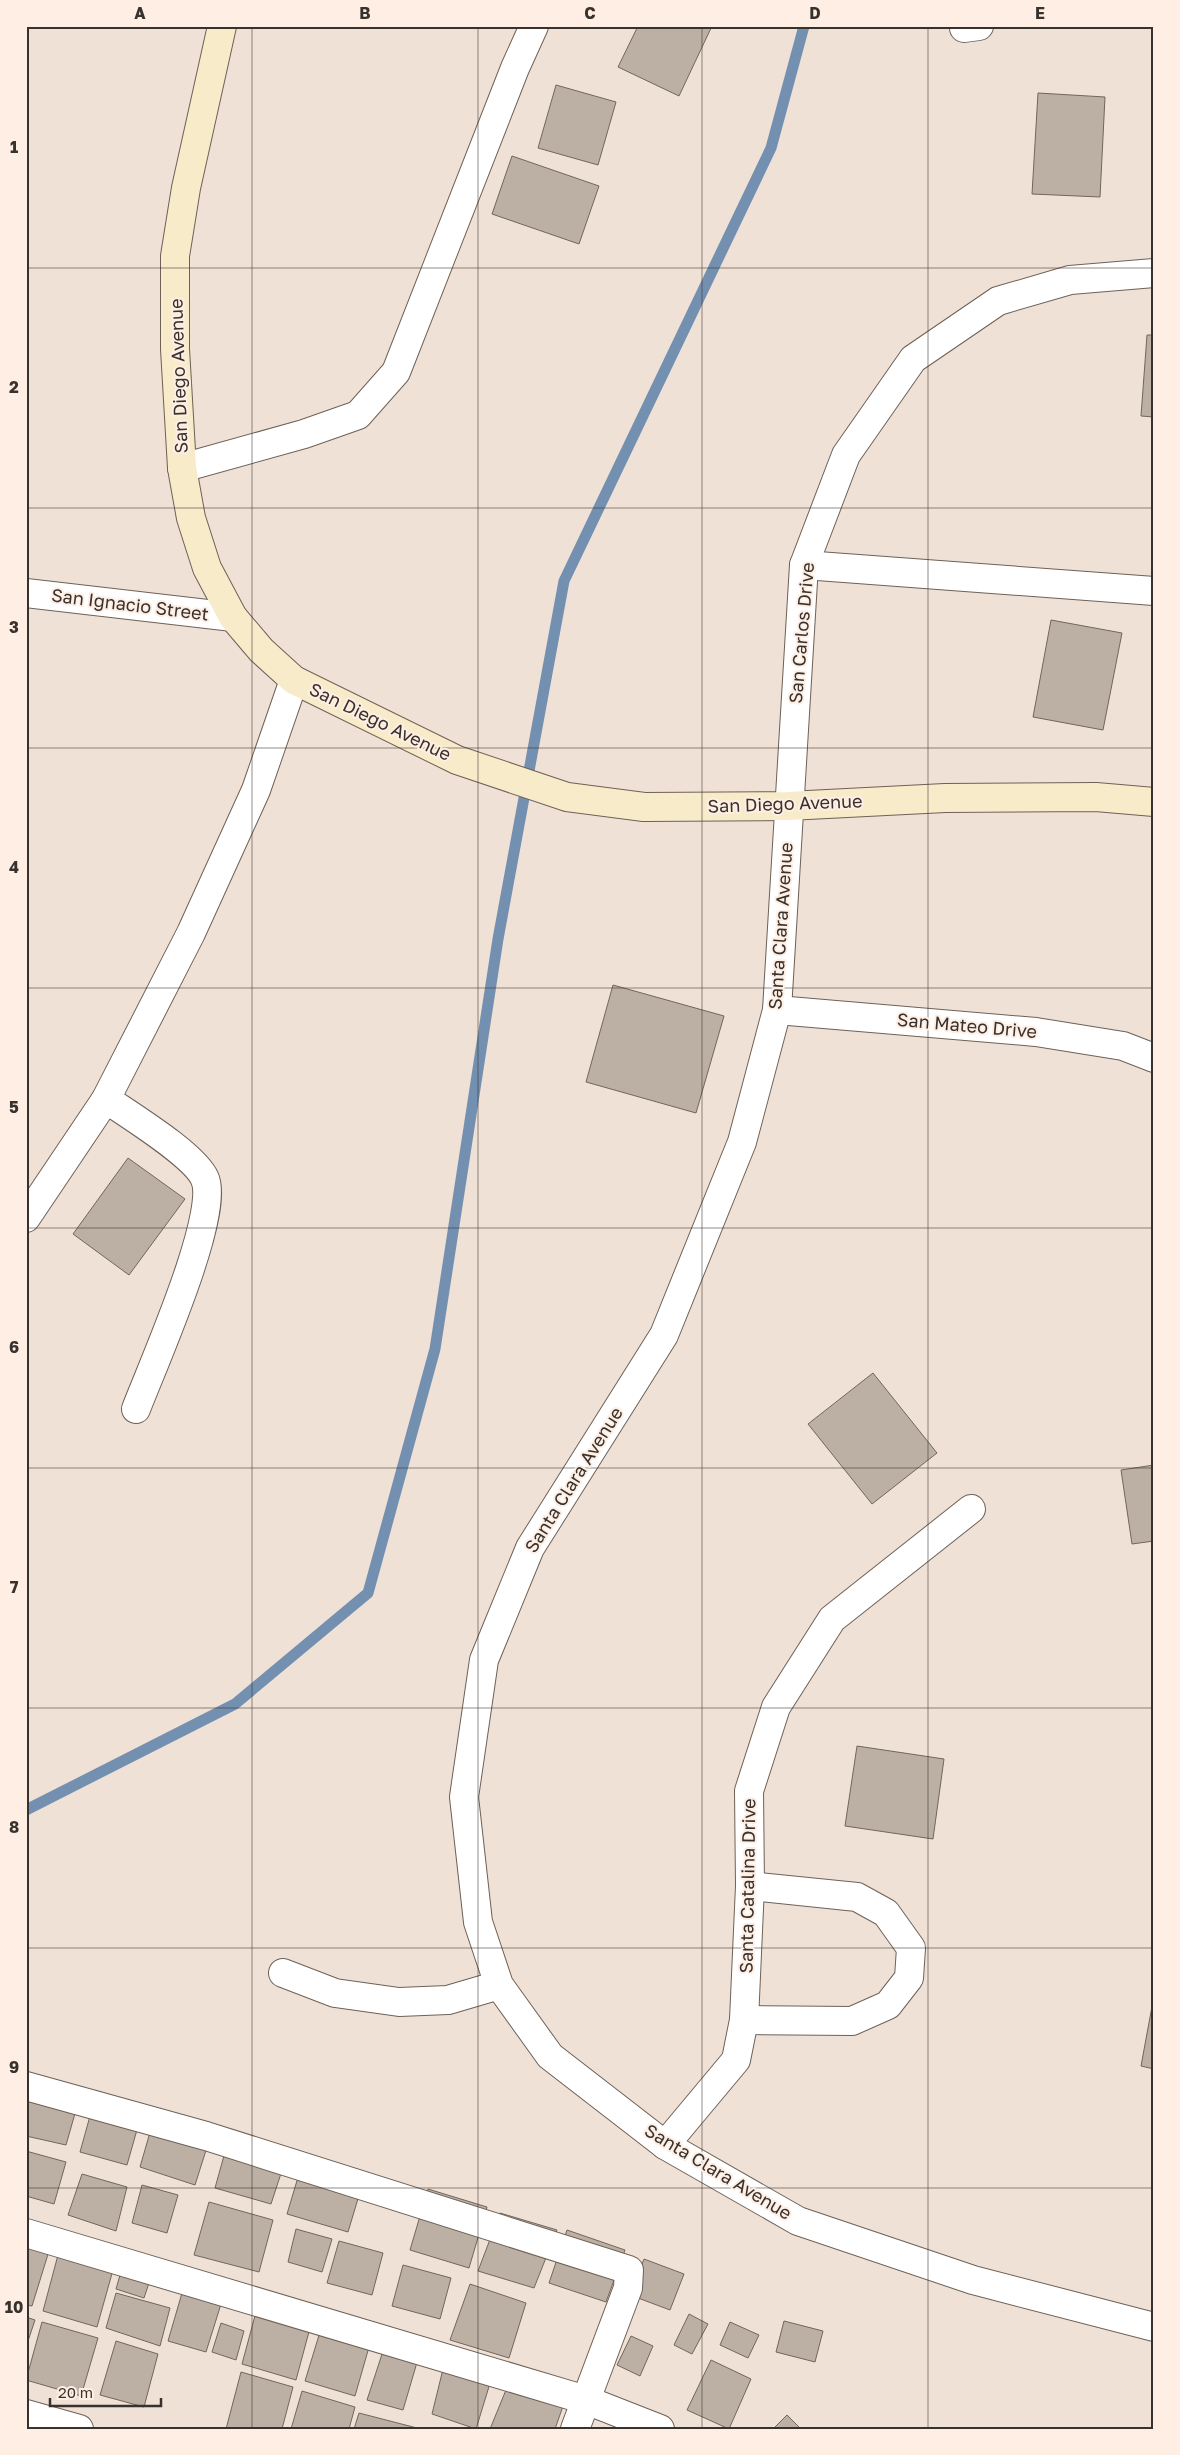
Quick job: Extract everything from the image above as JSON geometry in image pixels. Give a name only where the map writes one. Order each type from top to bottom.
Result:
[{"type":"street","name":"San Diego Avenue","points":[[222,26],[186,188],[175,256],[175,349],[182,468],[191,518],[206,568],[233,617],[261,650],[294,680],[457,760],[567,797],[644,807],[788,806],[954,798],[1096,797],[1154,802]]},
{"type":"street","points":[[182,468],[304,434],[358,415],[396,372],[512,77],[534,26]]},
{"type":"street","name":"San Carlos Drive","points":[[788,806],[804,565],[846,455],[913,359],[998,301],[1070,280],[1154,273]]},
{"type":"street","points":[[804,565],[1154,591]]},
{"type":"street","name":"San Ignacio Street","points":[[26,593],[233,617]]},
{"type":"street","points":[[26,1218],[106,1099],[191,932],[256,790],[294,680]]},
{"type":"street","name":"Santa Clara Avenue","points":[[788,806],[777,1010],[742,1142],[664,1335],[530,1548],[484,1660],[464,1797],[478,1922],[499,1985],[550,2056],[665,2145],[798,2220],[973,2280],[1154,2328]]},
{"type":"street","name":"San Mateo Drive","points":[[777,1010],[1036,1032],[1123,1046],[1154,1058]]},
{"type":"street","points":[[106,1099],[188,1158],[205,1179],[208,1205],[195,1254],[136,1409]]},
{"type":"street","name":"Santa Catalina Drive","points":[[665,2145],[736,2060],[744,2020],[750,1886],[749,1791],[776,1707],[832,1619],[971,1509]]},
{"type":"street","points":[[744,2020],[852,2021],[888,2005],[909,1978],[911,1948],[886,1912],[857,1897],[750,1886]]},
{"type":"street","points":[[283,1973],[335,1993],[399,2002],[448,2000],[499,1985]]},
{"type":"street","points":[[26,2086],[206,2136],[629,2270],[628,2288],[575,2429]]},
{"type":"street","points":[[26,2233],[586,2400],[660,2429]]},
{"type":"street","points":[[26,2414],[80,2429]]},
{"type":"building","points":[[638,26],[712,26],[679,96],[618,67]]},
{"type":"building","points":[[556,85],[616,102],[598,165],[538,148]]},
{"type":"building","points":[[1038,93],[1105,97],[1100,197],[1032,194]]},
{"type":"building","points":[[512,156],[599,186],[579,244],[492,214]]},
{"type":"building","points":[[1147,335],[1154,335],[1154,417],[1141,416]]},
{"type":"building","points":[[1051,620],[1122,633],[1103,730],[1033,717]]},
{"type":"building","points":[[613,985],[724,1016],[696,1113],[586,1082]]},
{"type":"building","points":[[128,1158],[185,1199],[129,1275],[73,1234]]},
{"type":"building","points":[[873,1373],[937,1453],[872,1504],[808,1424]]},
{"type":"building","points":[[1154,1465],[1154,1541],[1132,1544],[1121,1470]]},
{"type":"building","points":[[857,1746],[944,1759],[933,1839],[845,1826]]},
{"type":"building","points":[[1154,2001],[1154,2069],[1141,2066]]},
{"type":"building","points":[[82,2089],[66,2145],[26,2136],[26,2100]]},
{"type":"building","points":[[97,2091],[144,2105],[127,2165],[80,2152]]},
{"type":"building","points":[[157,2108],[214,2125],[195,2185],[140,2167]]},
{"type":"building","points":[[230,2134],[288,2152],[271,2204],[215,2188]]},
{"type":"building","points":[[26,2151],[66,2162],[54,2204],[26,2196]]},
{"type":"building","points":[[305,2154],[366,2172],[348,2232],[287,2214]]},
{"type":"building","points":[[82,2174],[127,2187],[116,2231],[68,2215]]},
{"type":"building","points":[[142,2185],[178,2195],[167,2233],[132,2223]]},
{"type":"building","points":[[428,2189],[487,2207],[469,2268],[410,2250]]},
{"type":"building","points":[[209,2202],[273,2220],[259,2272],[194,2255]]},
{"type":"building","points":[[500,2213],[557,2230],[534,2288],[478,2271]]},
{"type":"building","points":[[296,2229],[332,2239],[322,2272],[288,2262]]},
{"type":"building","points":[[567,2230],[625,2250],[606,2302],[549,2283]]},
{"type":"building","points":[[339,2241],[383,2253],[372,2295],[327,2283]]},
{"type":"building","points":[[26,2244],[49,2251],[32,2306],[26,2305]]},
{"type":"building","points":[[58,2255],[113,2270],[97,2327],[43,2311]]},
{"type":"building","points":[[644,2259],[684,2274],[670,2310],[630,2295]]},
{"type":"building","points":[[403,2265],[451,2278],[440,2319],[392,2306]]},
{"type":"building","points":[[122,2268],[151,2277],[144,2298],[116,2289]]},
{"type":"building","points":[[470,2284],[526,2303],[509,2358],[450,2340]]},
{"type":"building","points":[[116,2293],[170,2308],[160,2346],[106,2328]]},
{"type":"building","points":[[182,2293],[221,2304],[206,2352],[168,2341]]},
{"type":"building","points":[[256,2312],[310,2328],[296,2380],[242,2364]]},
{"type":"building","points":[[689,2314],[708,2324],[692,2354],[674,2345]]},
{"type":"building","points":[[26,2317],[35,2320],[26,2347]]},
{"type":"building","points":[[784,2321],[823,2331],[815,2362],[776,2352]]},
{"type":"building","points":[[42,2322],[98,2338],[81,2396],[26,2380]]},
{"type":"building","points":[[730,2322],[759,2335],[748,2358],[720,2345]]},
{"type":"building","points":[[221,2323],[244,2331],[236,2360],[212,2352]]},
{"type":"building","points":[[320,2332],[369,2347],[355,2396],[305,2381]]},
{"type":"building","points":[[631,2336],[653,2346],[640,2376],[617,2365]]},
{"type":"building","points":[[116,2341],[158,2354],[144,2407],[100,2395]]},
{"type":"building","points":[[384,2348],[418,2359],[403,2410],[367,2400]]},
{"type":"building","points":[[711,2360],[751,2379],[729,2429],[687,2410]]},
{"type":"building","points":[[444,2365],[491,2380],[476,2429],[432,2414]]},
{"type":"building","points":[[241,2372],[293,2387],[282,2429],[226,2429]]},
{"type":"building","points":[[508,2385],[563,2406],[555,2429],[490,2429]]},
{"type":"building","points":[[302,2391],[355,2407],[349,2429],[291,2429]]},
{"type":"building","points":[[359,2413],[417,2428],[354,2429]]},
{"type":"building","points":[[787,2415],[801,2429],[773,2429]]},
{"type":"waterway","points":[[26,1810],[235,1704],[368,1593],[435,1349],[498,939],[564,581],[771,148],[804,26]]}]
